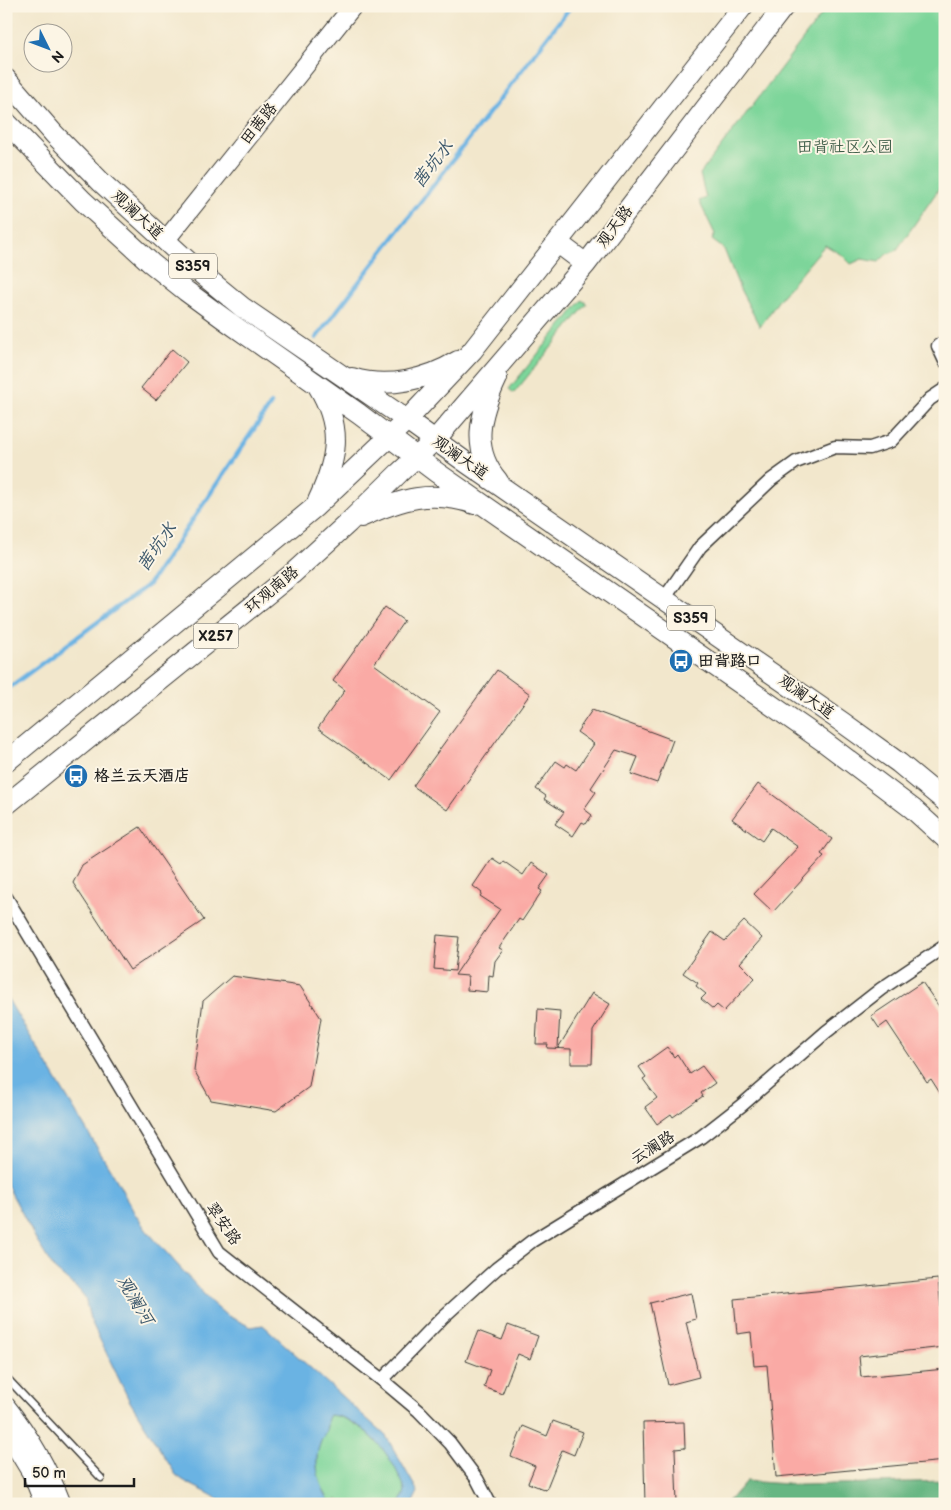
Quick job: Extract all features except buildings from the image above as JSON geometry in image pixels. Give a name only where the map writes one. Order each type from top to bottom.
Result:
[{"type":"main road","points":[[407,420],[472,352],[743,6]]},
{"type":"main road","name":"观天路","points":[[435,440],[586,264],[784,6]]},
{"type":"main road","name":"观澜大道","points":[[6,79],[54,134],[101,182],[165,241],[242,307],[882,751],[945,801]]},
{"type":"main road","name":"观澜大道","points":[[6,122],[83,201],[151,263],[226,321],[316,382],[389,438],[486,507],[823,741],[913,809],[945,838]]},
{"type":"main road","points":[[558,243],[586,264]]},
{"type":"main road","points":[[506,490],[494,477],[486,462],[481,450],[479,437],[485,407],[501,370],[512,351]]},
{"type":"main road","points":[[338,373],[369,382],[400,382],[426,376],[447,368],[472,352]]},
{"type":"main road","points":[[315,507],[326,483],[333,460],[335,429],[332,414],[316,382]]},
{"type":"main road","name":"X257","points":[[6,762],[315,507],[407,420]]},
{"type":"main road","name":"环观南路","points":[[6,805],[292,574],[348,524],[435,440]]},
{"type":"main road","points":[[348,524],[389,504],[408,499],[455,498],[486,507]]},
{"type":"street","name":"田茜路","points":[[165,241],[353,6]]},
{"type":"street","points":[[945,341],[938,346],[945,361]]},
{"type":"street","points":[[664,600],[700,547],[771,480],[796,462],[835,447],[870,448],[891,440],[930,399],[945,389]]},
{"type":"street","name":"翠安路","points":[[6,897],[219,1252],[419,1411],[450,1443],[477,1479],[490,1504]]},
{"type":"street","name":"云澜路","points":[[382,1380],[442,1318],[496,1269],[532,1241],[702,1137],[826,1032],[881,989],[945,946]]},
{"type":"street","points":[[6,1406],[34,1446],[62,1504]]},
{"type":"street","points":[[6,1431],[32,1474],[44,1504]]},
{"type":"lane","points":[[6,1377],[101,1478]]},
{"type":"green space","name":"田背社区公园","points":[[828,6],[945,6],[945,180],[896,251],[887,254],[879,262],[862,259],[851,264],[842,255],[825,245],[781,297],[760,327],[740,289],[724,249],[712,240],[715,234],[699,201],[706,198],[700,174]]},
{"type":"green space","points":[[582,300],[587,304],[514,393],[509,389]]},
{"type":"green space","points":[[330,1415],[352,1422],[363,1429],[381,1447],[395,1468],[405,1489],[400,1504],[343,1504],[337,1499],[335,1504],[331,1504],[321,1483],[317,1467],[318,1452]]},
{"type":"green space","points":[[746,1481],[800,1485],[945,1481],[945,1504],[726,1504]]},
{"type":"water","name":"观澜河","points":[[6,996],[135,1214],[147,1231],[212,1303],[226,1315],[251,1327],[263,1325],[386,1436],[418,1492],[412,1504],[400,1504],[405,1489],[404,1485],[389,1457],[381,1447],[363,1429],[352,1422],[330,1415],[318,1452],[317,1467],[321,1483],[331,1504],[224,1504],[176,1475],[129,1400],[90,1319],[85,1298],[80,1291],[54,1269],[6,1183]]},
{"type":"waterway","name":"茜坑水","points":[[316,338],[571,6]]},
{"type":"waterway","name":"茜坑水","points":[[6,690],[149,584],[271,404]]},
{"type":"place","name":"田背路口","points":[[681,661]]},
{"type":"place","name":"格兰云天酒店","points":[[76,776]]}]
